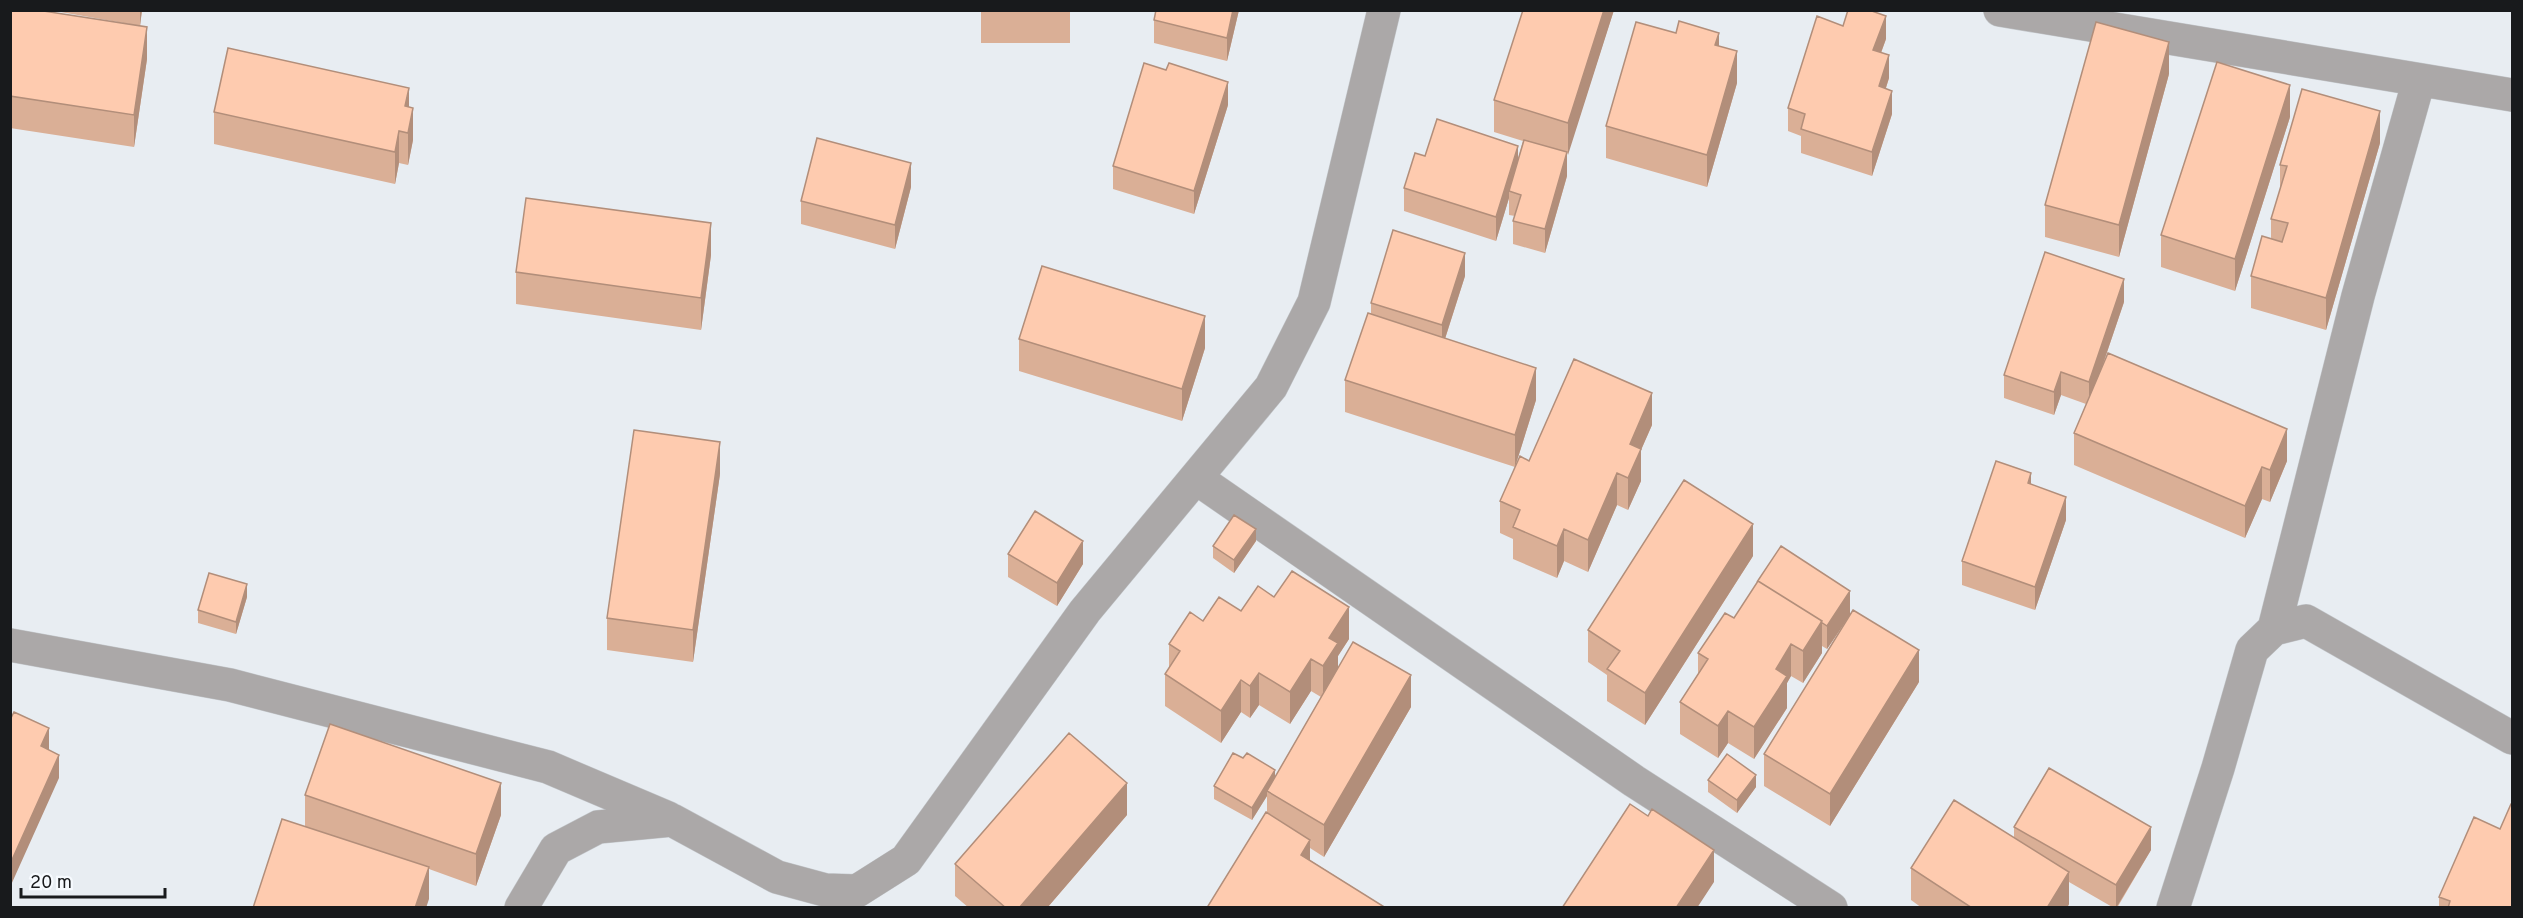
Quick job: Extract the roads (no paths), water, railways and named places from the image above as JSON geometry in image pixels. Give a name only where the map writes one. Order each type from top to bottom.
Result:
[{"type":"street","points":[[10,645],[231,685],[548,767],[672,820],[777,877],[868,899],[906,860],[1085,611],[1271,387],[1314,302],[1384,10]]},
{"type":"street","points":[[2000,10],[2512,95]]},
{"type":"street","points":[[2274,629],[2358,296],[2419,80]]},
{"type":"street","points":[[1196,478],[1634,781],[1832,908]]},
{"type":"street","points":[[2173,908],[2218,768],[2252,650],[2274,629],[2306,621],[2512,738]]},
{"type":"street","points":[[521,908],[556,849],[598,827],[672,820]]}]
